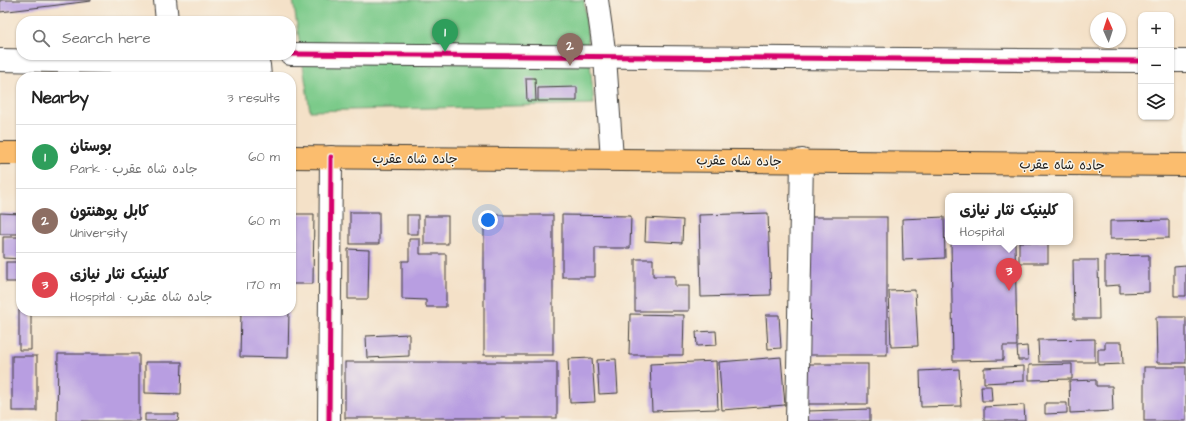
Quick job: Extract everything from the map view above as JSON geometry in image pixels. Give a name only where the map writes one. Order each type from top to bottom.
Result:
[{"type":"highway","points":[[0,153],[16,153]]},
{"type":"highway","name":"جاده شاه عقرب","points":[[296,157],[802,160],[1186,165]]},
{"type":"street","points":[[165,0],[167,16]]},
{"type":"street","points":[[597,0],[605,57],[612,159]]},
{"type":"street","points":[[0,52],[16,52]]},
{"type":"street","points":[[296,54],[1138,61]]},
{"type":"street","points":[[0,60],[16,60]]},
{"type":"street","points":[[186,60],[259,65],[260,72]]},
{"type":"street","points":[[1174,61],[1186,61]]},
{"type":"street","points":[[329,421],[331,157]]},
{"type":"street","points":[[797,421],[802,160]]},
{"type":"green space","points":[[293,0],[584,0],[594,104],[310,111]]},
{"type":"building","points":[[0,0],[91,0],[91,1],[0,12]]},
{"type":"building","points":[[526,78],[535,78],[536,101],[527,101]]},
{"type":"building","points":[[577,87],[577,101],[538,101],[538,88]]},
{"type":"building","points":[[350,212],[379,212],[379,244],[350,244]]},
{"type":"building","points":[[0,213],[16,214],[16,234],[0,234]]},
{"type":"building","points":[[768,213],[771,295],[701,297],[699,215]]},
{"type":"building","points":[[296,214],[314,214],[313,284],[296,284]]},
{"type":"building","points":[[407,215],[418,215],[418,234],[407,234]]},
{"type":"building","points":[[484,215],[553,215],[553,355],[484,355]]},
{"type":"building","points":[[562,215],[631,216],[630,248],[595,248],[595,277],[562,277]]},
{"type":"building","points":[[424,216],[448,216],[448,244],[424,244]]},
{"type":"building","points":[[803,217],[887,217],[887,355],[803,355]]},
{"type":"building","points":[[944,217],[945,258],[903,260],[902,219]]},
{"type":"building","points":[[646,218],[683,220],[682,243],[645,241]]},
{"type":"building","points":[[1169,220],[1169,238],[1110,239],[1110,221]]},
{"type":"building","points":[[3,237],[16,237],[16,259],[3,258]]},
{"type":"building","points":[[409,239],[420,239],[420,254],[446,254],[446,307],[426,307],[426,300],[402,299],[402,261],[409,261]]},
{"type":"building","points":[[951,245],[1015,245],[1017,346],[1003,346],[1003,360],[953,361]]},
{"type":"building","points":[[1019,245],[1048,245],[1048,263],[1019,263]]},
{"type":"building","points":[[348,249],[369,250],[368,299],[348,299]]},
{"type":"building","points":[[1149,255],[1149,292],[1120,293],[1120,285],[1105,286],[1105,256]]},
{"type":"building","points":[[635,259],[653,259],[653,276],[675,276],[675,286],[689,286],[689,311],[635,311]]},
{"type":"building","points":[[1073,260],[1098,260],[1099,319],[1074,319]]},
{"type":"building","points":[[6,262],[16,262],[16,282],[6,282]]},
{"type":"building","points":[[1186,265],[1186,296],[1174,296],[1174,266]]},
{"type":"building","points":[[915,290],[918,346],[891,347],[889,291]]},
{"type":"building","points":[[630,314],[684,315],[683,355],[629,355]]},
{"type":"building","points":[[766,315],[779,315],[781,348],[768,349]]},
{"type":"building","points":[[19,316],[31,316],[31,350],[19,350]]},
{"type":"building","points":[[241,316],[289,316],[288,358],[240,357]]},
{"type":"building","points":[[1156,317],[1186,317],[1186,363],[1157,363]]},
{"type":"building","points":[[716,331],[717,345],[697,346],[696,332]]},
{"type":"building","points":[[409,334],[409,356],[367,358],[366,336]]},
{"type":"building","points":[[1095,339],[1095,362],[1039,362],[1038,340]]},
{"type":"building","points":[[1105,342],[1122,342],[1123,364],[1098,365],[1098,349],[1105,349]]},
{"type":"building","points":[[1027,346],[1028,360],[1018,360],[1017,347]]},
{"type":"building","points":[[58,354],[139,354],[139,421],[57,421]]},
{"type":"building","points":[[12,356],[37,356],[37,411],[12,411]]},
{"type":"building","points":[[781,357],[785,405],[722,410],[719,362]]},
{"type":"building","points":[[592,358],[595,402],[570,403],[568,359]]},
{"type":"building","points":[[616,359],[618,393],[599,394],[597,360]]},
{"type":"building","points":[[716,361],[718,409],[652,411],[650,364]]},
{"type":"building","points":[[145,362],[182,362],[181,394],[145,393]]},
{"type":"building","points":[[345,362],[557,362],[557,418],[345,418]]},
{"type":"building","points":[[808,364],[868,364],[868,404],[808,404]]},
{"type":"building","points":[[1072,364],[1072,379],[1029,380],[1029,365]]},
{"type":"building","points":[[1024,366],[1024,381],[984,383],[984,368]]},
{"type":"building","points":[[1144,367],[1186,367],[1186,421],[1144,421]]},
{"type":"building","points":[[959,369],[961,406],[921,407],[920,371]]},
{"type":"building","points":[[1096,380],[1096,386],[1112,386],[1113,411],[1070,413],[1069,381]]},
{"type":"building","points":[[981,386],[991,386],[992,401],[982,401]]},
{"type":"building","points":[[1045,403],[1067,403],[1067,413],[1045,414]]},
{"type":"building","points":[[1024,405],[1025,421],[984,421],[984,407]]},
{"type":"building","points":[[870,409],[870,421],[808,421],[808,411]]},
{"type":"building","points":[[145,414],[179,414],[178,421],[145,421]]},
{"type":"cycle path","points":[[296,54],[1138,61]]},
{"type":"cycle path","points":[[329,421],[331,157]]},
{"type":"place","name":"بوستان","points":[[445,52]]},
{"type":"place","name":"کابل پوهنتون","points":[[570,66]]},
{"type":"place","name":"کلینیک نثار نیازی","points":[[1009,291]]}]
